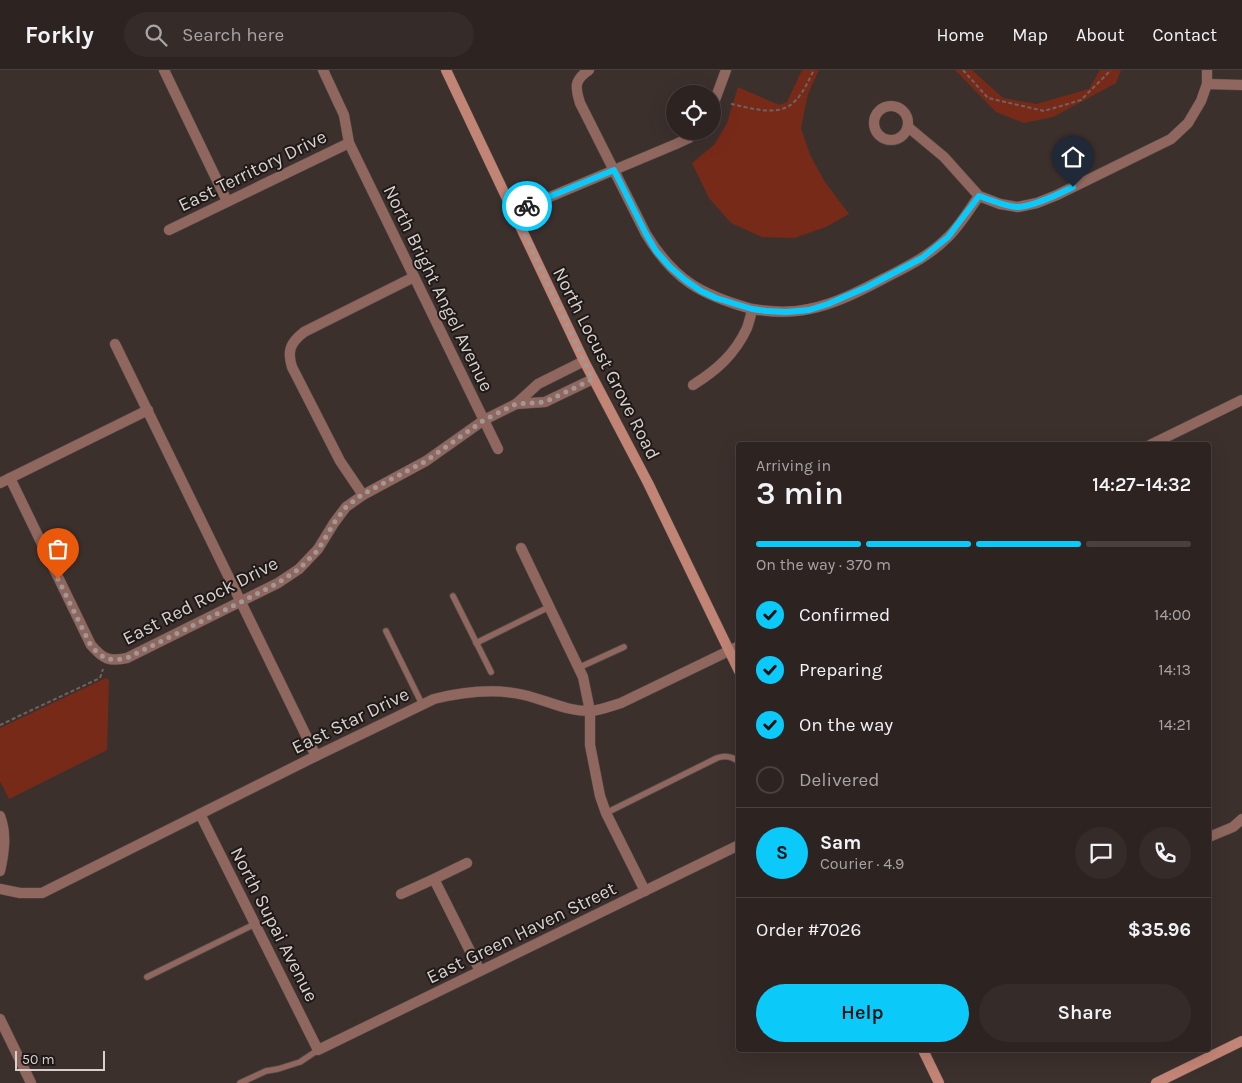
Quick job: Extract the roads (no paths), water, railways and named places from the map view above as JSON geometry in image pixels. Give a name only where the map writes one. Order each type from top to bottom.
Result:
[{"type":"main road","name":"North Locust Grove Road","points":[[446,70],[584,361],[648,483],[736,665]]},
{"type":"main road","points":[[1156,1083],[1242,1041]]},
{"type":"main road","points":[[924,1052],[939,1083]]},
{"type":"street","points":[[164,70],[227,201]]},
{"type":"street","name":"North Bright Angel Avenue","points":[[322,70],[344,115],[349,143],[498,449]]},
{"type":"street","points":[[589,70],[578,79],[576,84],[576,92],[580,103],[656,251],[685,280],[701,291],[728,302],[752,309],[786,312],[809,310],[846,297],[922,258],[934,249],[948,237],[979,196]]},
{"type":"street","points":[[720,85],[726,70]]},
{"type":"street","points":[[908,128],[944,157],[979,196],[1000,204],[1018,207],[1057,195],[1171,139],[1188,122],[1201,101],[1207,84],[1207,70]]},
{"type":"street","points":[[1207,84],[1242,85]]},
{"type":"street","points":[[514,212],[685,140]]},
{"type":"street","name":"East Territory Drive","points":[[169,230],[349,143]]},
{"type":"street","points":[[363,494],[331,445],[292,367],[289,350],[292,343],[304,332],[414,277]]},
{"type":"street","points":[[693,385],[724,362],[747,327],[752,309]]},
{"type":"street","points":[[115,344],[316,756]]},
{"type":"street","name":"East Red Rock Drive","points":[[5,481],[91,646],[106,663],[127,658],[278,583],[299,569],[318,550],[346,507],[363,494],[426,461],[484,420],[516,404],[538,384],[584,361]]},
{"type":"street","name":"East Red Rock Drive","points":[[516,404],[545,402],[593,379]]},
{"type":"street","points":[[1156,442],[1242,400]]},
{"type":"street","points":[[5,481],[148,410]]},
{"type":"street","points":[[521,548],[582,677],[590,711],[590,745],[600,796],[606,813],[644,891]]},
{"type":"street","name":"East Star Drive","points":[[0,889],[20,893],[42,893],[54,888],[316,756],[422,704],[434,700],[448,696],[497,691],[524,695],[562,707],[590,711],[604,709],[736,648]]},
{"type":"street","name":"North Supai Avenue","points":[[200,814],[318,1050]]},
{"type":"street","points":[[0,816],[4,836],[4,855],[0,871]]},
{"type":"street","points":[[1211,836],[1233,827],[1242,819]]},
{"type":"street","name":"East Green Haven Street","points":[[318,1050],[736,846]]},
{"type":"street","points":[[401,894],[467,863]]},
{"type":"street","points":[[434,879],[480,971]]},
{"type":"street","points":[[0,1019],[30,1083]]},
{"type":"lane","points":[[453,596],[491,672]]},
{"type":"lane","points":[[476,643],[549,607]]},
{"type":"lane","points":[[386,631],[422,704]]},
{"type":"lane","points":[[578,668],[624,647]]},
{"type":"lane","points":[[606,813],[721,756],[731,757],[736,760]]},
{"type":"lane","points":[[147,977],[255,924]]},
{"type":"lane","points":[[240,1083],[266,1071],[300,1062],[318,1050]]}]
